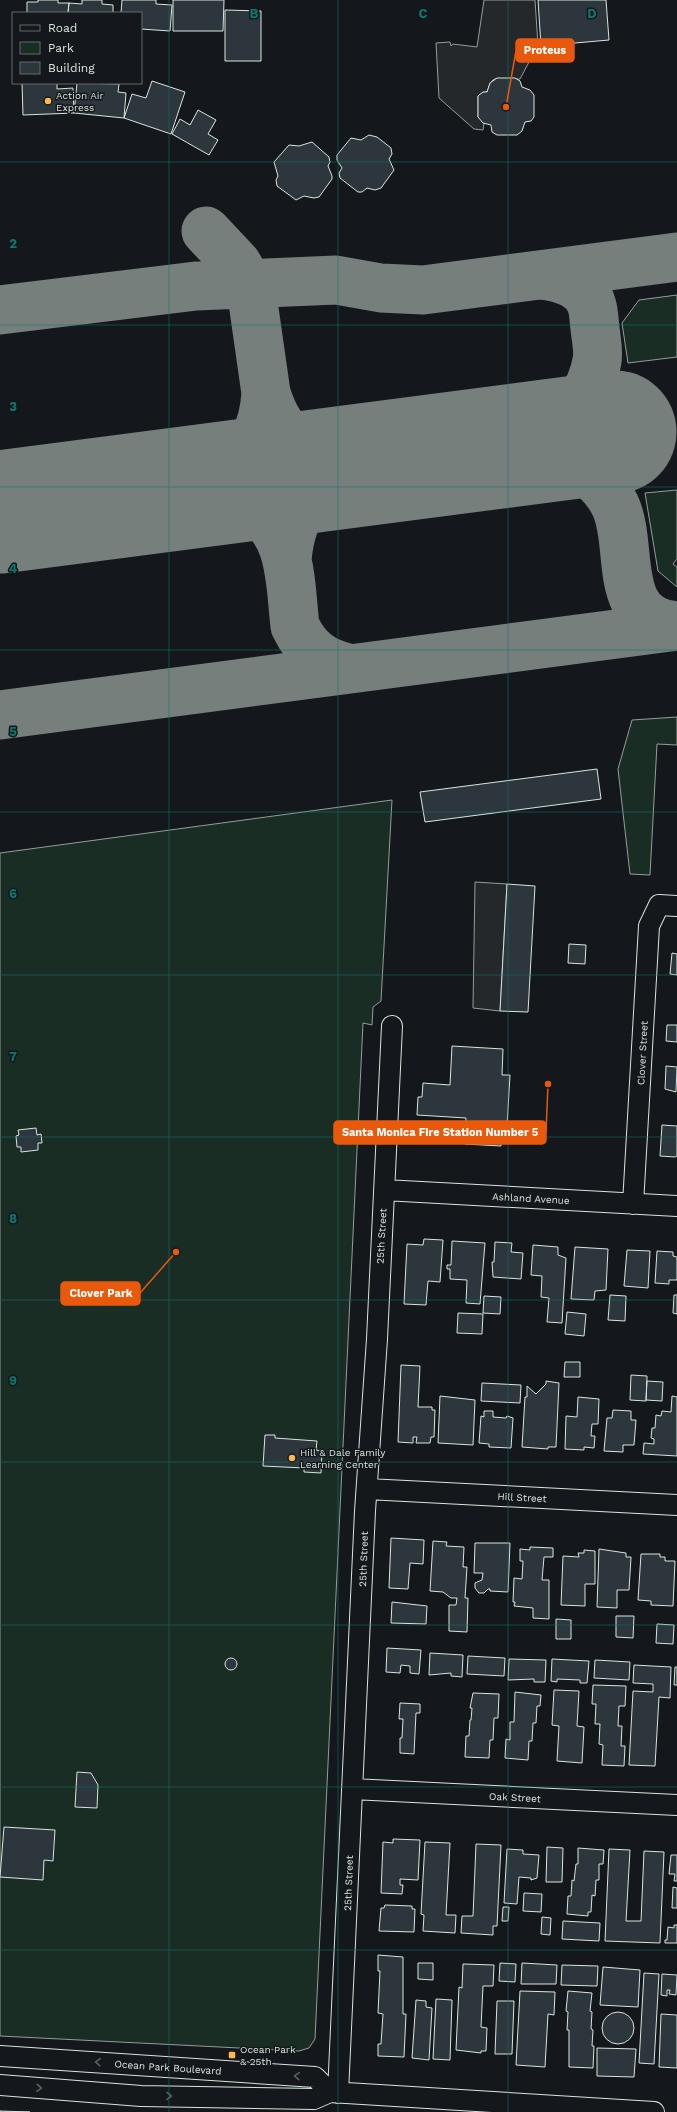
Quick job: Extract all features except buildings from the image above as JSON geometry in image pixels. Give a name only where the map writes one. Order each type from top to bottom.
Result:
[{"type":"street","name":"Clover Street","points":[[633,1204],[649,926],[668,906]]},
{"type":"street","name":"25th Street","points":[[334,2093],[352,1789],[367,1489],[377,1339],[392,1026]]},
{"type":"street","name":"Ashland Avenue","points":[[384,1190],[677,1206]]},
{"type":"street","name":"Hill Street","points":[[367,1489],[677,1505]]},
{"type":"street","name":"Oak Street","points":[[352,1789],[677,1805]]},
{"type":"street","name":"Ocean Park Boulevard","points":[[0,2056],[315,2077],[334,2093]]},
{"type":"street","points":[[0,2085],[141,2096],[314,2099],[334,2093],[452,2106],[654,2112]]},
{"type":"green space","points":[[677,295],[677,357],[628,363],[622,323],[639,300]]},
{"type":"green space","points":[[677,490],[677,559],[673,564],[677,567],[677,587],[658,571],[645,493]]},
{"type":"green space","points":[[677,717],[677,745],[657,744],[650,875],[630,874],[618,769],[632,720]]},
{"type":"green space","points":[[392,800],[381,1001],[373,1007],[372,1025],[363,1023],[315,2039],[309,2048],[299,2051],[0,2036],[0,853]]},
{"type":"shaded area","points":[[484,0],[535,0],[538,45],[520,79],[494,79],[490,83],[487,92],[483,92],[478,96],[478,117],[484,123],[483,130],[474,129],[439,98],[436,43],[450,42],[451,46],[453,44],[477,47]]},
{"type":"shaded area","points":[[475,882],[507,884],[500,1011],[473,1008]]},
{"type":"taxiway","points":[[188,487],[210,480],[222,474],[232,467],[249,449],[259,428],[265,405],[266,393],[251,288],[237,264],[206,231]]},
{"type":"taxiway","points":[[0,310],[196,286],[336,280],[381,288],[423,290],[677,257]]},
{"type":"taxiway","points":[[541,275],[572,283],[589,298],[593,311],[598,353],[590,383],[579,405],[564,425],[547,441]]},
{"type":"taxiway","points":[[266,393],[273,413],[282,428],[293,440],[306,449],[320,455],[336,459],[373,463]]},
{"type":"taxiway","points":[[528,443],[554,453],[578,466],[589,473],[608,493],[615,505],[621,522],[628,579],[633,596],[641,610],[656,621],[677,626]]},
{"type":"taxiway","points":[[287,560],[290,539],[295,522],[302,508],[312,496],[338,478],[373,463]]},
{"type":"taxiway","points":[[188,487],[218,493],[233,498],[258,513],[269,523],[278,535],[287,559],[295,626],[310,649],[316,654],[323,659],[348,668]]},
{"type":"taxiway","points":[[0,715],[677,626]]},
{"type":"runway","points":[[0,512],[615,432]]},
{"type":"place","name":"Action Air Express","points":[[48,101]]},
{"type":"place","name":"Proteus","points":[[506,107]]},
{"type":"place","name":"Santa Monica Fire Station Number 5","points":[[548,1084]]},
{"type":"place","name":"Clover Park","points":[[176,1252]]},
{"type":"place","name":"Hill & Dale Family Learning Center","points":[[292,1458]]},
{"type":"place","name":"Ocean Park & 25th","points":[[232,2055]]}]
